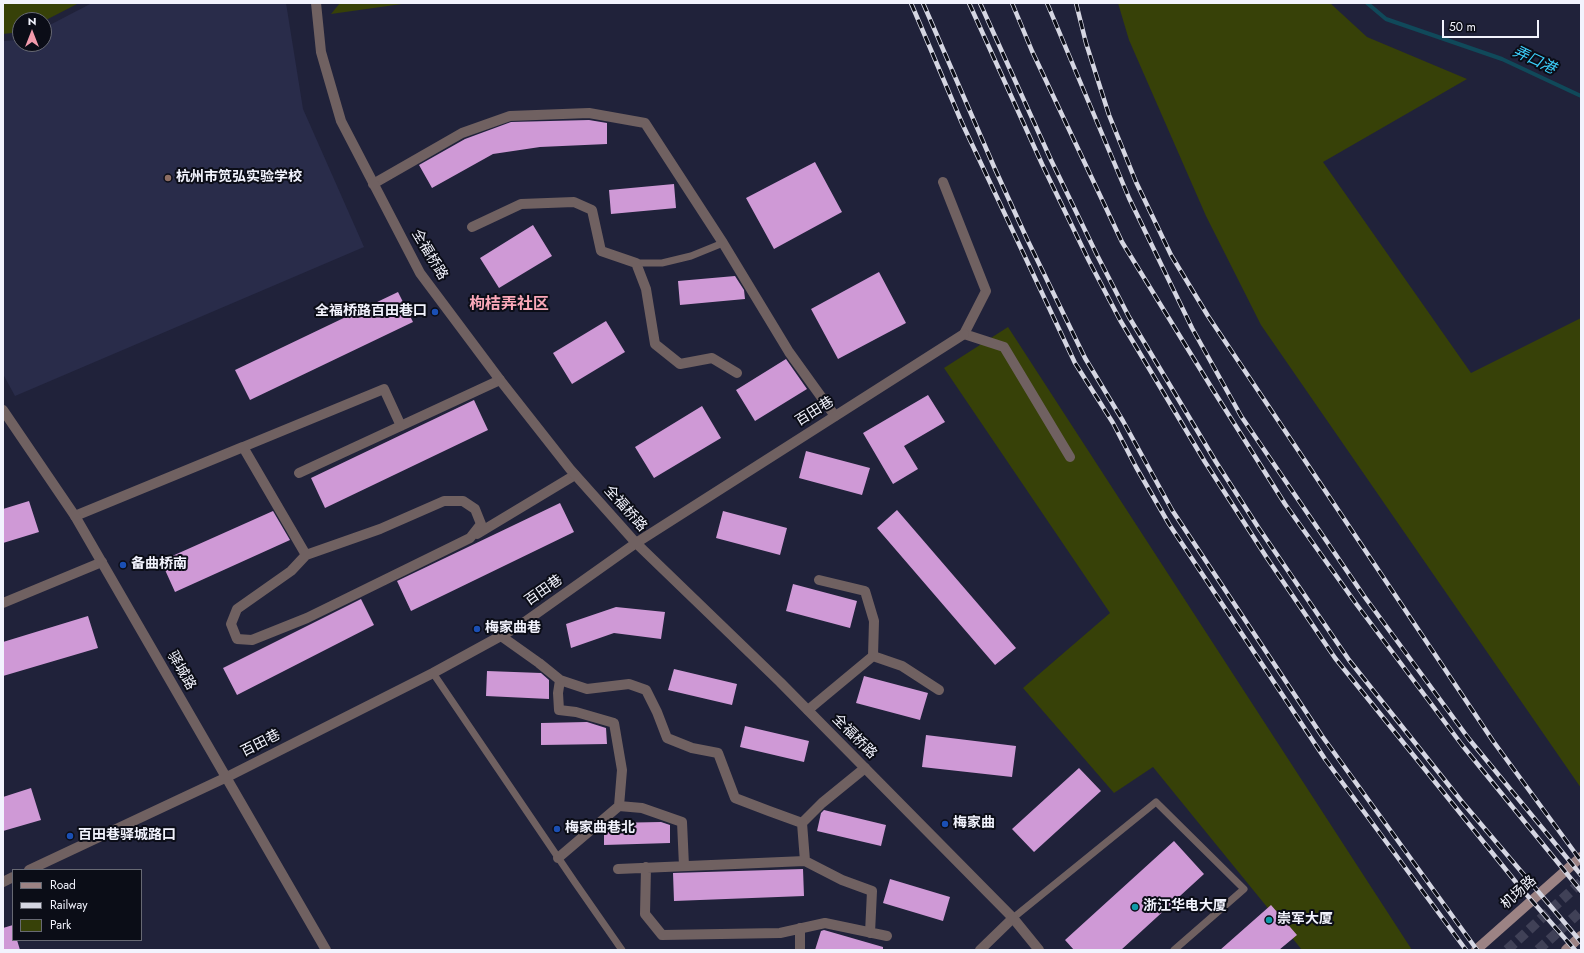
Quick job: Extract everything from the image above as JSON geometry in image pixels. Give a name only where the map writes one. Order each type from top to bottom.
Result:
[{"type":"main road","name":"机场路","points":[[1476,950],[1581,857]]},
{"type":"main road","points":[[1566,950],[1581,936]]},
{"type":"street","name":"全福桥路","points":[[316,3],[321,52],[341,121],[420,273],[500,380],[576,475],[636,543],[808,710],[1013,918],[1039,950]]},
{"type":"street","points":[[373,184],[462,133],[510,116],[589,113],[645,123],[723,243],[789,352],[835,416]]},
{"type":"street","points":[[943,182],[986,291],[964,334],[1004,347],[1070,457]]},
{"type":"street","points":[[472,227],[521,204],[574,202],[592,210],[601,251],[636,263],[646,289],[655,344],[680,364],[712,358],[737,373]]},
{"type":"street","name":"百田巷","points":[[31,869],[227,778],[433,673],[519,626],[636,543],[964,334]]},
{"type":"street","points":[[299,473],[500,380]]},
{"type":"street","points":[[75,516],[384,389],[401,426]]},
{"type":"street","name":"驿城路","points":[[3,410],[75,516],[326,950]]},
{"type":"street","points":[[243,447],[306,555]]},
{"type":"street","points":[[470,538],[481,524],[475,509],[463,501],[444,501],[380,529],[306,555],[291,571],[237,609],[231,624],[237,639],[252,640],[307,618],[470,538],[576,475]]},
{"type":"street","points":[[3,603],[102,562]]},
{"type":"street","points":[[808,710],[873,656],[874,621],[866,591],[818,580]]},
{"type":"street","points":[[501,636],[540,663],[560,680],[587,689],[629,684],[646,690],[657,712],[667,738],[692,748],[718,752],[735,798],[802,823]]},
{"type":"street","points":[[873,656],[902,666],[939,690]]},
{"type":"street","points":[[558,858],[619,806],[622,770],[614,723],[576,712],[559,710],[558,693],[560,680]]},
{"type":"street","points":[[802,823],[822,803],[865,768]]},
{"type":"street","points":[[619,806],[642,808],[682,822],[684,866]]},
{"type":"street","points":[[802,823],[806,861]]},
{"type":"street","points":[[618,868],[806,861],[842,880],[872,891],[870,933]]},
{"type":"street","points":[[646,867],[645,914],[662,935],[780,933],[825,923],[887,936]]},
{"type":"street","points":[[3,882],[12,878]]},
{"type":"street","points":[[980,950],[1013,918]]},
{"type":"street","points":[[800,928],[800,950]]},
{"type":"lane","points":[[636,263],[662,263],[691,256],[723,243]]},
{"type":"lane","points":[[433,673],[622,950]]},
{"type":"lane","points":[[1013,918],[1156,802],[1244,888],[1174,950]]},
{"type":"shaded area","name":"杭州市笕弘实验学校","points":[[92,3],[286,3],[303,109],[364,247],[15,396],[3,374],[3,41],[12,40],[12,52],[52,52],[52,24]]},
{"type":"green space","points":[[3,3],[79,3],[52,17],[52,12],[12,12],[12,33],[3,34]]},
{"type":"green space","points":[[340,3],[409,3],[331,14]]},
{"type":"green space","points":[[1118,3],[1330,3],[1367,37],[1467,79],[1323,162],[1471,373],[1581,318],[1581,788],[1261,325],[1206,216],[1129,40]]},
{"type":"green space","points":[[1008,327],[1412,950],[1302,950],[1153,767],[1114,793],[1023,688],[1110,613],[944,368]]},
{"type":"building","points":[[589,120],[607,123],[607,144],[540,147],[493,154],[432,188],[419,165],[465,139],[511,122]]},
{"type":"building","points":[[815,162],[842,212],[774,249],[746,198]]},
{"type":"building","points":[[674,184],[676,208],[611,214],[609,190]]},
{"type":"building","points":[[533,225],[552,256],[499,288],[480,258]]},
{"type":"building","points":[[879,272],[906,323],[838,359],[811,309]]},
{"type":"building","points":[[735,276],[744,290],[745,299],[680,305],[678,281]]},
{"type":"building","points":[[398,292],[413,322],[250,400],[235,370]]},
{"type":"building","points":[[606,321],[625,352],[572,384],[553,353]]},
{"type":"building","points":[[786,359],[807,389],[755,421],[736,390]]},
{"type":"building","points":[[928,395],[945,422],[904,446],[918,469],[893,484],[863,433]]},
{"type":"building","points":[[474,400],[488,430],[325,508],[311,478]]},
{"type":"building","points":[[702,406],[721,438],[654,478],[635,447]]},
{"type":"building","points":[[806,451],[870,468],[862,495],[799,478]]},
{"type":"building","points":[[29,501],[39,532],[3,543],[3,509]]},
{"type":"building","points":[[560,503],[574,532],[411,611],[397,581]]},
{"type":"building","points":[[897,510],[1016,648],[995,665],[877,528]]},
{"type":"building","points":[[273,511],[290,540],[175,592],[161,561]]},
{"type":"building","points":[[723,511],[787,528],[780,555],[716,538]]},
{"type":"building","points":[[793,584],[857,601],[850,628],[786,611]]},
{"type":"building","points":[[361,599],[374,625],[237,695],[223,668]]},
{"type":"building","points":[[616,607],[665,612],[661,639],[614,633],[571,648],[566,624]]},
{"type":"building","points":[[88,616],[98,648],[3,676],[3,642]]},
{"type":"building","points":[[674,669],[737,684],[732,705],[668,690]]},
{"type":"building","points":[[487,671],[541,673],[549,680],[549,699],[486,696]]},
{"type":"building","points":[[864,676],[928,693],[920,720],[856,703]]},
{"type":"building","points":[[587,722],[606,728],[607,744],[541,745],[541,723]]},
{"type":"building","points":[[745,726],[809,741],[804,762],[740,747]]},
{"type":"building","points":[[926,735],[1016,746],[1012,777],[922,767]]},
{"type":"building","points":[[1079,768],[1101,791],[1034,852],[1012,829]]},
{"type":"building","points":[[31,788],[41,820],[3,831],[3,797]]},
{"type":"building","points":[[824,810],[886,825],[881,846],[817,831],[821,813]]},
{"type":"building","points":[[661,822],[670,825],[670,843],[604,845],[604,827],[609,823]]},
{"type":"building","name":"浙江华电大厦","points":[[1174,841],[1204,874],[1121,950],[1074,950],[1065,940]]},
{"type":"building","points":[[803,869],[804,896],[674,901],[673,873]]},
{"type":"building","points":[[890,879],[950,897],[943,921],[883,903]]},
{"type":"building","name":"崇军大厦","points":[[1271,905],[1297,935],[1279,950],[1220,950]]},
{"type":"building","points":[[12,925],[12,941],[17,941],[20,950],[3,950],[3,928]]},
{"type":"building","points":[[824,930],[883,947],[883,950],[815,950],[821,931]]},
{"type":"waterway","name":"弄口港","points":[[1367,3],[1386,19],[1502,59],[1581,96]]},
{"type":"tunnel","points":[[1507,950],[1581,882]]},
{"type":"tunnel","points":[[1538,950],[1581,911]]},
{"type":"railway","points":[[911,3],[962,123],[1075,363],[1113,423],[1136,467],[1169,524],[1325,759],[1466,950]]},
{"type":"railway","points":[[923,3],[995,169],[1027,239],[1085,358],[1123,421],[1172,510],[1322,736],[1477,950]]},
{"type":"railway","points":[[969,3],[1042,164],[1089,261],[1120,320],[1205,462],[1267,558],[1335,658],[1519,886],[1575,950]]},
{"type":"railway","points":[[980,3],[1051,160],[1097,255],[1129,317],[1216,462],[1258,527],[1349,660],[1463,803],[1581,942]]},
{"type":"railway","points":[[1012,3],[1032,51],[1122,242],[1285,504],[1357,605],[1462,745],[1581,891]]},
{"type":"railway","points":[[1047,3],[1129,198],[1192,328],[1241,416],[1364,596],[1469,739],[1581,875]]},
{"type":"railway","points":[[1076,3],[1086,43],[1109,115],[1136,182],[1171,255],[1208,316],[1493,741],[1581,861]]},
{"type":"place","name":"杭州市笕弘实验学校","points":[[168,178]]},
{"type":"place","name":"全福桥路百田巷口","points":[[435,312]]},
{"type":"place","name":"备曲桥南","points":[[123,565]]},
{"type":"place","name":"梅家曲巷","points":[[477,629]]},
{"type":"place","name":"梅家曲","points":[[945,824]]},
{"type":"place","name":"梅家曲巷北","points":[[557,829]]},
{"type":"place","name":"百田巷驿城路口","points":[[70,836]]},
{"type":"place","name":"浙江华电大厦","points":[[1135,907]]},
{"type":"place","name":"崇军大厦","points":[[1269,920]]},
{"type":"district","name":"枸桔弄社区","points":[[509,305]]}]
